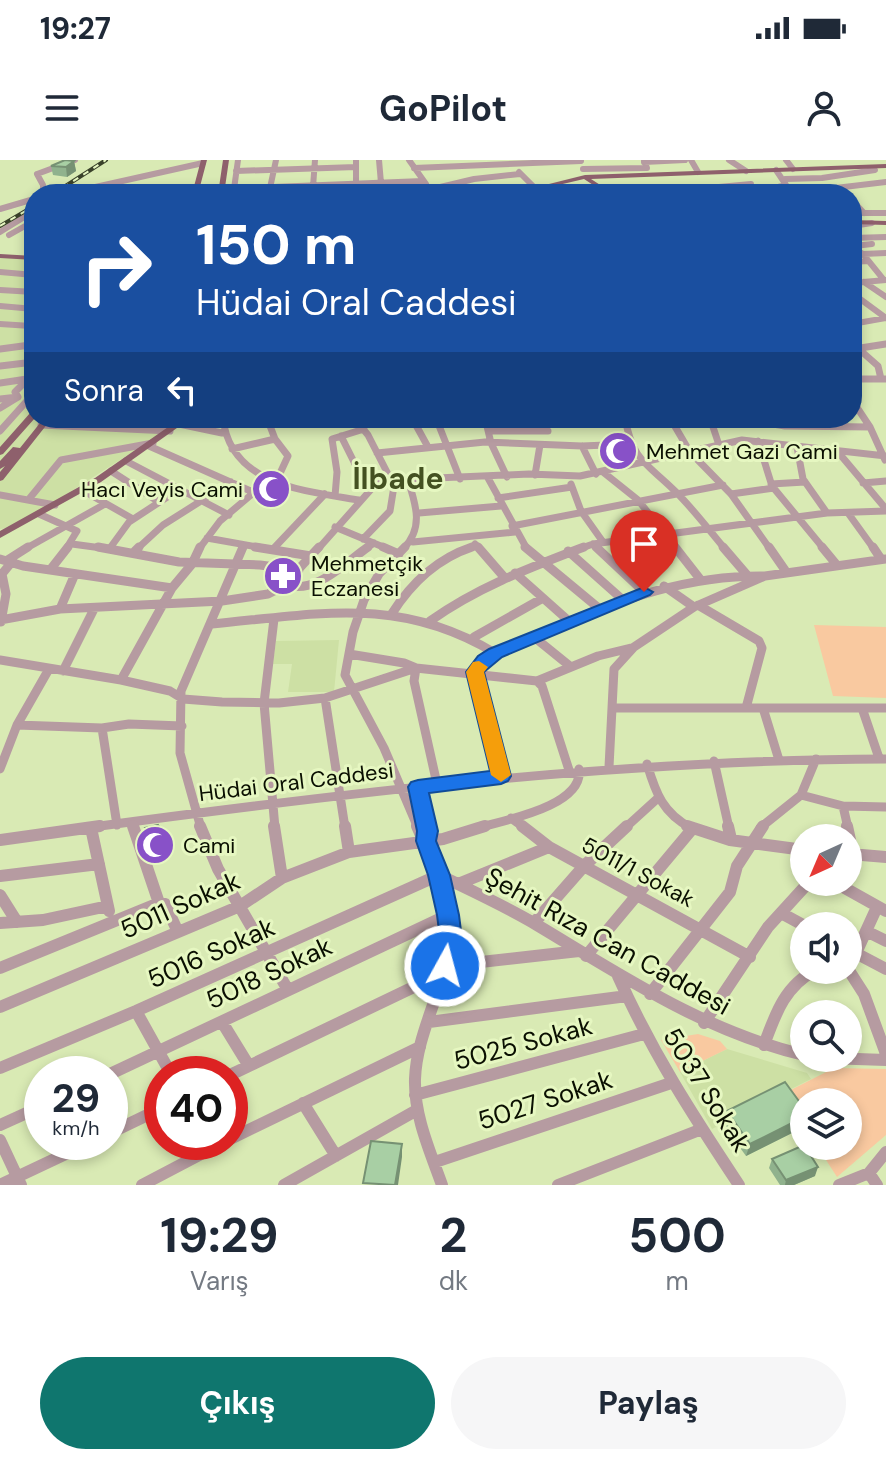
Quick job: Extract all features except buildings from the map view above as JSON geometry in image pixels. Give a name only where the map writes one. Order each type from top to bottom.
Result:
[{"type":"main road","points":[[221,184],[222,161]]},
{"type":"main road","points":[[198,184],[206,163]]},
{"type":"main road","points":[[205,184],[206,163]]},
{"type":"main road","points":[[555,184],[585,177],[603,177],[645,166],[657,175],[886,166]]},
{"type":"main road","points":[[585,177],[595,184]]},
{"type":"main road","points":[[595,184],[603,177]]},
{"type":"main road","points":[[574,179],[595,184]]},
{"type":"main road","points":[[862,219],[886,218]]},
{"type":"main road","points":[[862,221],[873,223],[886,218]]},
{"type":"main road","points":[[0,253],[24,255]]},
{"type":"main road","points":[[0,440],[24,415]]},
{"type":"main road","points":[[0,452],[24,425]]},
{"type":"main road","points":[[0,466],[36,428]]},
{"type":"main road","points":[[0,478],[38,428]]},
{"type":"main road","points":[[0,535],[82,490],[173,428]]},
{"type":"street","points":[[42,184],[37,174],[52,163],[63,164],[75,160]]},
{"type":"street","points":[[235,184],[238,160]]},
{"type":"street","points":[[271,184],[276,160]]},
{"type":"street","points":[[313,184],[315,160]]},
{"type":"street","points":[[379,160],[381,183]]},
{"type":"street","points":[[409,160],[426,184]]},
{"type":"street","points":[[583,169],[645,166],[685,160]]},
{"type":"street","points":[[691,160],[698,172]]},
{"type":"street","points":[[729,160],[751,184]]},
{"type":"street","points":[[786,160],[793,169]]},
{"type":"street","points":[[515,161],[520,174],[531,184]]},
{"type":"street","points":[[414,168],[466,163],[581,161],[585,177]]},
{"type":"street","points":[[657,175],[673,161]]},
{"type":"street","points":[[106,184],[206,163]]},
{"type":"street","points":[[236,171],[356,164]]},
{"type":"street","points":[[170,184],[176,167]]},
{"type":"street","points":[[785,179],[822,178],[873,168],[886,180]]},
{"type":"street","points":[[143,184],[167,169]]},
{"type":"street","points":[[293,184],[294,169]]},
{"type":"street","points":[[250,184],[253,170]]},
{"type":"street","points":[[776,170],[786,184]]},
{"type":"street","points":[[459,184],[474,179],[520,174]]},
{"type":"street","points":[[862,184],[886,180]]},
{"type":"street","points":[[368,184],[423,181]]},
{"type":"street","points":[[0,209],[24,202]]},
{"type":"street","points":[[864,213],[886,218]]},
{"type":"street","points":[[0,232],[24,217]]},
{"type":"street","points":[[9,235],[24,228]]},
{"type":"street","points":[[862,242],[886,237]]},
{"type":"street","points":[[862,244],[872,244]]},
{"type":"street","points":[[863,254],[886,253]]},
{"type":"street","points":[[863,254],[882,271],[885,280],[864,282]]},
{"type":"street","points":[[862,261],[868,261]]},
{"type":"street","points":[[1,273],[24,274]]},
{"type":"street","points":[[864,282],[886,297]]},
{"type":"street","points":[[0,290],[24,291]]},
{"type":"street","points":[[862,300],[885,316]]},
{"type":"street","points":[[0,306],[24,308]]},
{"type":"street","points":[[862,320],[885,316]]},
{"type":"street","points":[[0,324],[24,326]]},
{"type":"street","points":[[862,346],[886,344]]},
{"type":"street","points":[[0,349],[24,346]]},
{"type":"street","points":[[862,352],[882,366],[884,379],[862,379]]},
{"type":"street","points":[[0,366],[24,363]]},
{"type":"street","points":[[0,383],[24,381]]},
{"type":"street","points":[[18,397],[15,392],[24,385]]},
{"type":"street","points":[[0,399],[18,397]]},
{"type":"street","points":[[0,408],[18,397]]},
{"type":"street","points":[[0,431],[24,404]]},
{"type":"street","points":[[862,416],[884,457]]},
{"type":"street","points":[[0,419],[10,420]]},
{"type":"street","points":[[198,428],[222,433]]},
{"type":"street","points":[[222,428],[222,433],[242,464],[273,481],[359,500]]},
{"type":"street","points":[[121,680],[172,588],[192,564],[207,538],[229,515],[273,481],[288,456],[270,428]]},
{"type":"street","points":[[418,428],[428,447]]},
{"type":"street","points":[[439,428],[460,479]]},
{"type":"street","points":[[488,428],[491,443],[507,477]]},
{"type":"street","points":[[535,475],[547,428]]},
{"type":"street","points":[[627,428],[630,444],[643,463],[677,493],[747,575]]},
{"type":"street","points":[[676,428],[690,452],[731,494],[787,573]]},
{"type":"street","points":[[713,428],[719,445]]},
{"type":"street","points":[[775,444],[778,428]]},
{"type":"street","points":[[848,428],[886,430]]},
{"type":"street","points":[[335,496],[337,472],[332,439],[364,429],[393,480],[390,511],[363,539]]},
{"type":"street","points":[[489,431],[548,431]]},
{"type":"street","points":[[341,436],[358,470],[375,485]]},
{"type":"street","points":[[232,449],[275,439]]},
{"type":"street","points":[[105,504],[6,561],[1,574],[6,594],[1,622],[60,609],[222,601],[268,594],[285,584],[299,570],[375,485],[393,480],[535,475],[568,477],[599,473],[742,440],[884,457]]},
{"type":"street","points":[[758,441],[772,486],[836,564]]},
{"type":"street","points":[[377,453],[491,443],[630,444]]},
{"type":"street","points":[[29,499],[61,460],[151,444],[255,493]]},
{"type":"street","points":[[582,446],[599,473],[638,500],[700,579]]},
{"type":"street","points":[[797,447],[805,482],[827,513]]},
{"type":"street","points":[[838,452],[886,510]]},
{"type":"street","points":[[126,461],[198,502],[229,515]]},
{"type":"street","points":[[111,471],[159,502]]},
{"type":"street","points":[[568,477],[598,543],[644,592]]},
{"type":"street","points":[[488,478],[513,529],[540,563],[601,610]]},
{"type":"street","points":[[408,480],[419,513],[418,531],[413,542],[368,591],[345,675],[349,688],[380,741],[426,841],[439,875],[448,915],[450,931],[444,970],[420,1047],[415,1095],[442,1185]]},
{"type":"street","points":[[863,483],[886,481]]},
{"type":"street","points":[[134,552],[163,525],[231,482]]},
{"type":"street","points":[[731,494],[805,482]]},
{"type":"street","points":[[391,615],[407,588],[418,578],[474,542],[581,511],[723,485]]},
{"type":"street","points":[[419,513],[500,502],[572,487]]},
{"type":"street","points":[[82,490],[133,519]]},
{"type":"street","points":[[110,548],[113,539],[133,519],[178,490]]},
{"type":"street","points":[[274,548],[325,494]]},
{"type":"street","points":[[0,495],[55,505]]},
{"type":"street","points":[[430,621],[464,597],[504,577],[568,551],[598,543],[827,513],[886,510]]},
{"type":"street","points":[[848,513],[883,559]]},
{"type":"street","points":[[39,514],[77,531],[72,544],[55,559],[50,570]]},
{"type":"street","points":[[335,527],[399,554]]},
{"type":"street","points":[[207,538],[243,547],[274,548],[311,556]]},
{"type":"street","points":[[413,542],[474,542],[504,577]]},
{"type":"street","points":[[285,584],[297,589],[315,584],[374,543]]},
{"type":"street","points":[[72,544],[192,564],[275,565],[299,570]]},
{"type":"street","points":[[243,547],[181,691],[180,753],[195,815],[218,869],[288,990]]},
{"type":"street","points":[[568,551],[623,600]]},
{"type":"street","points":[[475,672],[484,660],[495,653],[664,586],[700,579],[765,576],[883,559]]},
{"type":"street","points":[[6,561],[172,588]]},
{"type":"street","points":[[515,573],[570,622]]},
{"type":"street","points":[[60,609],[75,574]]},
{"type":"street","points":[[609,767],[614,669],[634,647],[696,606],[765,576]]},
{"type":"street","points":[[664,586],[759,641],[762,648],[746,708]]},
{"type":"street","points":[[474,637],[543,598]]},
{"type":"street","points":[[63,671],[94,609]]},
{"type":"street","points":[[212,624],[325,612],[391,615],[430,621],[474,637],[495,653]]},
{"type":"street","points":[[274,619],[264,703],[271,805],[282,878]]},
{"type":"street","points":[[534,637],[571,667]]},
{"type":"street","points":[[349,654],[404,663],[416,668],[537,681],[598,656],[634,647]]},
{"type":"street","points":[[0,660],[121,680],[170,691],[183,699],[264,703],[325,698],[416,668]]},
{"type":"street","points":[[416,668],[414,681],[437,784]]},
{"type":"street","points":[[0,769],[17,725],[49,669]]},
{"type":"street","points":[[475,672],[501,776]]},
{"type":"street","points":[[537,681],[542,686],[574,770]]},
{"type":"street","points":[[325,698],[349,852]]},
{"type":"street","points":[[613,708],[886,708]]},
{"type":"street","points":[[763,708],[779,760]]},
{"type":"street","points":[[862,708],[882,758]]},
{"type":"street","points":[[17,725],[102,728],[129,724],[182,726]]},
{"type":"street","points":[[102,728],[117,825]]},
{"type":"street","name":"Hüdai Oral Caddesi","points":[[0,840],[501,776],[647,764],[882,758]]},
{"type":"street","points":[[650,994],[730,892],[747,844],[757,831],[801,795],[816,759]]},
{"type":"street","points":[[714,761],[731,839]]},
{"type":"street","points":[[647,764],[658,798],[667,813],[693,828],[747,844],[790,849]]},
{"type":"street","name":"5011 Sokak","points":[[0,1007],[240,906],[282,878],[349,852],[443,839],[549,807],[565,797],[576,784],[574,770]]},
{"type":"street","points":[[418,787],[427,831],[426,841]]},
{"type":"street","points":[[801,795],[843,806],[886,807]]},
{"type":"street","points":[[534,923],[584,866],[658,798]]},
{"type":"street","points":[[843,806],[846,824]]},
{"type":"street","name":"5011/1 Sokak","points":[[511,818],[549,847],[750,957]]},
{"type":"street","points":[[132,823],[159,903]]},
{"type":"street","points":[[91,828],[111,920]]},
{"type":"street","points":[[222,1022],[249,1066],[444,970],[583,953],[638,895],[693,828]]},
{"type":"street","points":[[458,884],[549,847]]},
{"type":"street","points":[[862,855],[886,857]]},
{"type":"street","points":[[0,876],[99,864]]},
{"type":"street","name":"Şehit Rıza Can Caddesi","points":[[439,875],[488,897],[618,976],[704,1023],[790,1052]]},
{"type":"street","name":"5016 Sokak","points":[[0,1068],[136,1011],[439,875]]},
{"type":"street","points":[[0,895],[17,922]]},
{"type":"street","points":[[704,1023],[794,896]]},
{"type":"street","points":[[859,896],[882,909],[862,937]]},
{"type":"street","points":[[0,968],[111,920],[159,903],[165,904],[178,932]]},
{"type":"street","points":[[0,923],[108,906]]},
{"type":"street","points":[[781,913],[790,918]]},
{"type":"street","name":"5018 Sokak","points":[[128,1066],[448,915]]},
{"type":"street","points":[[866,931],[886,941]]},
{"type":"street","points":[[862,959],[886,969]]},
{"type":"street","name":"5037 Sokak","points":[[618,976],[644,1034],[671,1083],[734,1184]]},
{"type":"street","points":[[764,1045],[787,994],[796,984]]},
{"type":"street","points":[[858,984],[886,1057],[862,1057]]},
{"type":"street","points":[[429,1022],[627,996]]},
{"type":"street","points":[[136,1011],[160,1056]]},
{"type":"street","name":"5025 Sokak","points":[[415,1095],[644,1034]]},
{"type":"street","points":[[248,1130],[420,1047]]},
{"type":"street","name":"5027 Sokak","points":[[435,1162],[671,1083]]},
{"type":"street","points":[[303,1103],[336,1156]]},
{"type":"street","points":[[284,1185],[417,1110]]},
{"type":"street","points":[[0,1125],[24,1114]]},
{"type":"street","points":[[558,1185],[702,1129]]},
{"type":"street","points":[[0,1140],[20,1181]]},
{"type":"street","points":[[839,1185],[873,1179],[886,1152]]},
{"type":"street","points":[[0,1185],[20,1181],[58,1160]]},
{"type":"street","points":[[142,1185],[187,1160]]},
{"type":"shaded area","points":[[0,258],[24,258],[24,428],[170,428],[15,527],[0,529]]},
{"type":"shaded area","points":[[814,625],[886,627],[886,698],[833,696]]},
{"type":"shaded area","points":[[339,640],[334,692],[288,692],[292,664],[273,664],[276,641]]},
{"type":"shaded area","points":[[698,1034],[720,1041],[727,1049],[680,1072],[661,1040]]},
{"type":"shaded area","points":[[727,1049],[790,1068],[790,1072],[807,1073],[811,1079],[712,1129],[680,1072]]},
{"type":"shaded area","points":[[886,1069],[886,1135],[862,1156],[862,1088],[795,1088],[826,1072]]},
{"type":"shaded area","points":[[790,1090],[790,1108],[781,1095]]},
{"type":"shaded area","points":[[826,1160],[857,1160],[837,1177]]},
{"type":"railway","points":[[69,184],[106,160]]},
{"type":"railway","points":[[0,226],[24,212]]},
{"type":"slow traffic","points":[[479,667],[475,672],[501,775]]},
{"type":"place","name":"Mehmet Gazi Cami","points":[[618,451]]},
{"type":"place","name":"Hacı Veyis Cami","points":[[271,489]]},
{"type":"place","name":"Mehmetçik Eczanesi","points":[[283,576]]},
{"type":"place","name":"Cami","points":[[155,845]]},
{"type":"district","name":"İlbade","points":[[398,478]]},
{"type":"route","points":[[445,966],[450,931],[448,915],[439,875],[426,841],[427,831],[418,787],[501,776],[475,672],[484,660],[495,653],[644,592]]}]
